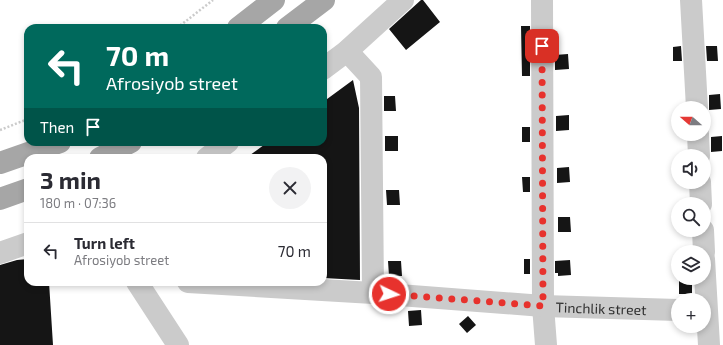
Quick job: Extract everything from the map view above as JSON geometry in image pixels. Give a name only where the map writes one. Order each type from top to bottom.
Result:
[{"type":"main road","points":[[243,24],[274,0]]},
{"type":"main road","points":[[292,24],[324,0]]},
{"type":"main road","points":[[26,154],[49,146]]},
{"type":"main road","points":[[108,154],[123,146]]},
{"type":"main road","points":[[0,163],[24,155]]},
{"type":"main road","points":[[0,199],[24,190]]},
{"type":"street","points":[[327,66],[403,0]]},
{"type":"street","points":[[542,0],[543,306],[546,345]]},
{"type":"street","points":[[691,0],[697,101]]},
{"type":"street","points":[[346,50],[371,77],[373,293]]},
{"type":"street","points":[[212,154],[223,146]]},
{"type":"street","points":[[0,253],[24,244]]},
{"type":"street","points":[[140,286],[178,345]]},
{"type":"street","name":"Tinchlik street","points":[[255,286],[543,306],[671,310]]},
{"type":"street","points":[[709,345],[710,333]]},
{"type":"path","points":[[182,24],[212,0]]},
{"type":"path","points":[[0,130],[24,121]]},
{"type":"building","points":[[421,0],[423,0],[440,22],[406,50],[389,29]]},
{"type":"building","points":[[521,26],[530,26],[530,76],[522,76]]},
{"type":"building","points":[[681,46],[682,61],[673,61],[673,47]]},
{"type":"building","points":[[706,46],[717,46],[718,61],[707,61]]},
{"type":"building","points":[[568,54],[569,69],[555,70],[555,55]]},
{"type":"building","points":[[353,80],[359,108],[360,280],[327,278],[327,154],[252,154],[262,146],[327,146],[327,99]]},
{"type":"building","points":[[720,94],[721,109],[711,110],[709,95]]},
{"type":"building","points":[[384,96],[395,96],[396,111],[384,111]]},
{"type":"building","points":[[569,115],[569,130],[556,131],[556,116]]},
{"type":"building","points":[[522,127],[530,127],[530,142],[522,142]]},
{"type":"building","points":[[385,136],[398,136],[398,151],[385,151]]},
{"type":"building","points":[[722,136],[722,151],[711,152],[711,137]]},
{"type":"building","points":[[569,167],[570,182],[557,183],[557,168]]},
{"type":"building","points":[[522,177],[530,177],[530,192],[523,192]]},
{"type":"building","points":[[386,190],[399,190],[400,205],[387,205]]},
{"type":"building","points":[[558,217],[570,217],[571,232],[558,232]]},
{"type":"building","points":[[24,259],[24,286],[49,286],[53,345],[0,345],[0,265]]},
{"type":"building","points":[[524,259],[530,259],[530,274],[524,274]]},
{"type":"building","points":[[570,260],[571,275],[558,276],[558,273],[555,273],[555,261]]},
{"type":"building","points":[[388,261],[401,261],[402,276],[389,276]]},
{"type":"building","points":[[679,285],[692,285],[692,293],[679,293]]},
{"type":"building","points":[[421,310],[422,325],[409,326],[408,311]]},
{"type":"building","points":[[468,316],[476,325],[467,333],[459,324]]},
{"type":"route","points":[[389,294],[543,306],[542,46]]}]
